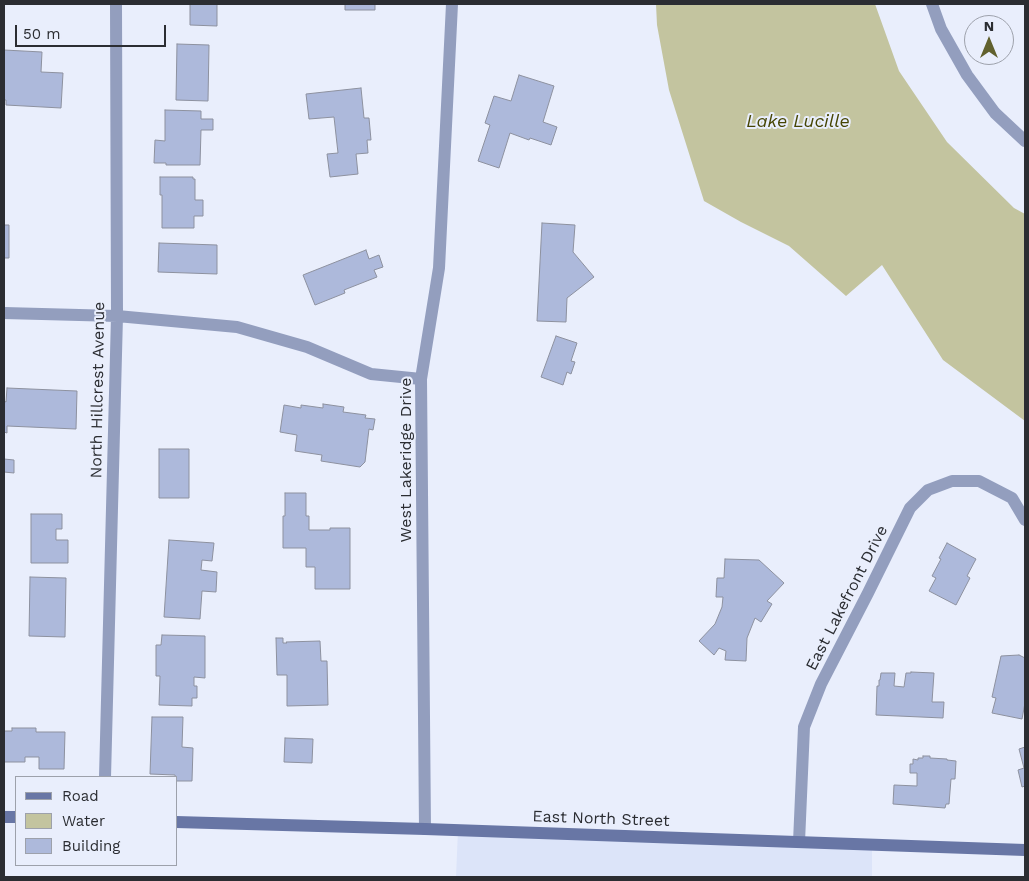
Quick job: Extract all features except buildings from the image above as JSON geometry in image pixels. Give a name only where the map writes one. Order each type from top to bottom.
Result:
[{"type":"main road","name":"East North Street","points":[[178,822],[1025,850]]},
{"type":"street","name":"North Hillcrest Avenue","points":[[105,776],[116,316],[116,4]]},
{"type":"street","name":"West Lakeridge Drive","points":[[424,829],[421,379],[439,268],[452,4]]},
{"type":"street","points":[[932,4],[941,29],[967,75],[995,113],[1025,141]]},
{"type":"street","points":[[4,313],[116,316],[237,327],[307,347],[371,374],[421,379]]},
{"type":"street","name":"East Lakefront Drive","points":[[799,842],[804,727],[821,684],[910,508],[928,490],[952,481],[979,481],[1012,498],[1025,520]]},
{"type":"shaded area","points":[[458,830],[872,844],[872,877],[456,877]]},
{"type":"water","name":"Lake Lucille","points":[[656,4],[875,4],[899,71],[947,142],[1014,208],[1025,214],[1025,421],[943,360],[882,265],[846,296],[789,246],[704,201],[669,90],[657,25]]}]
